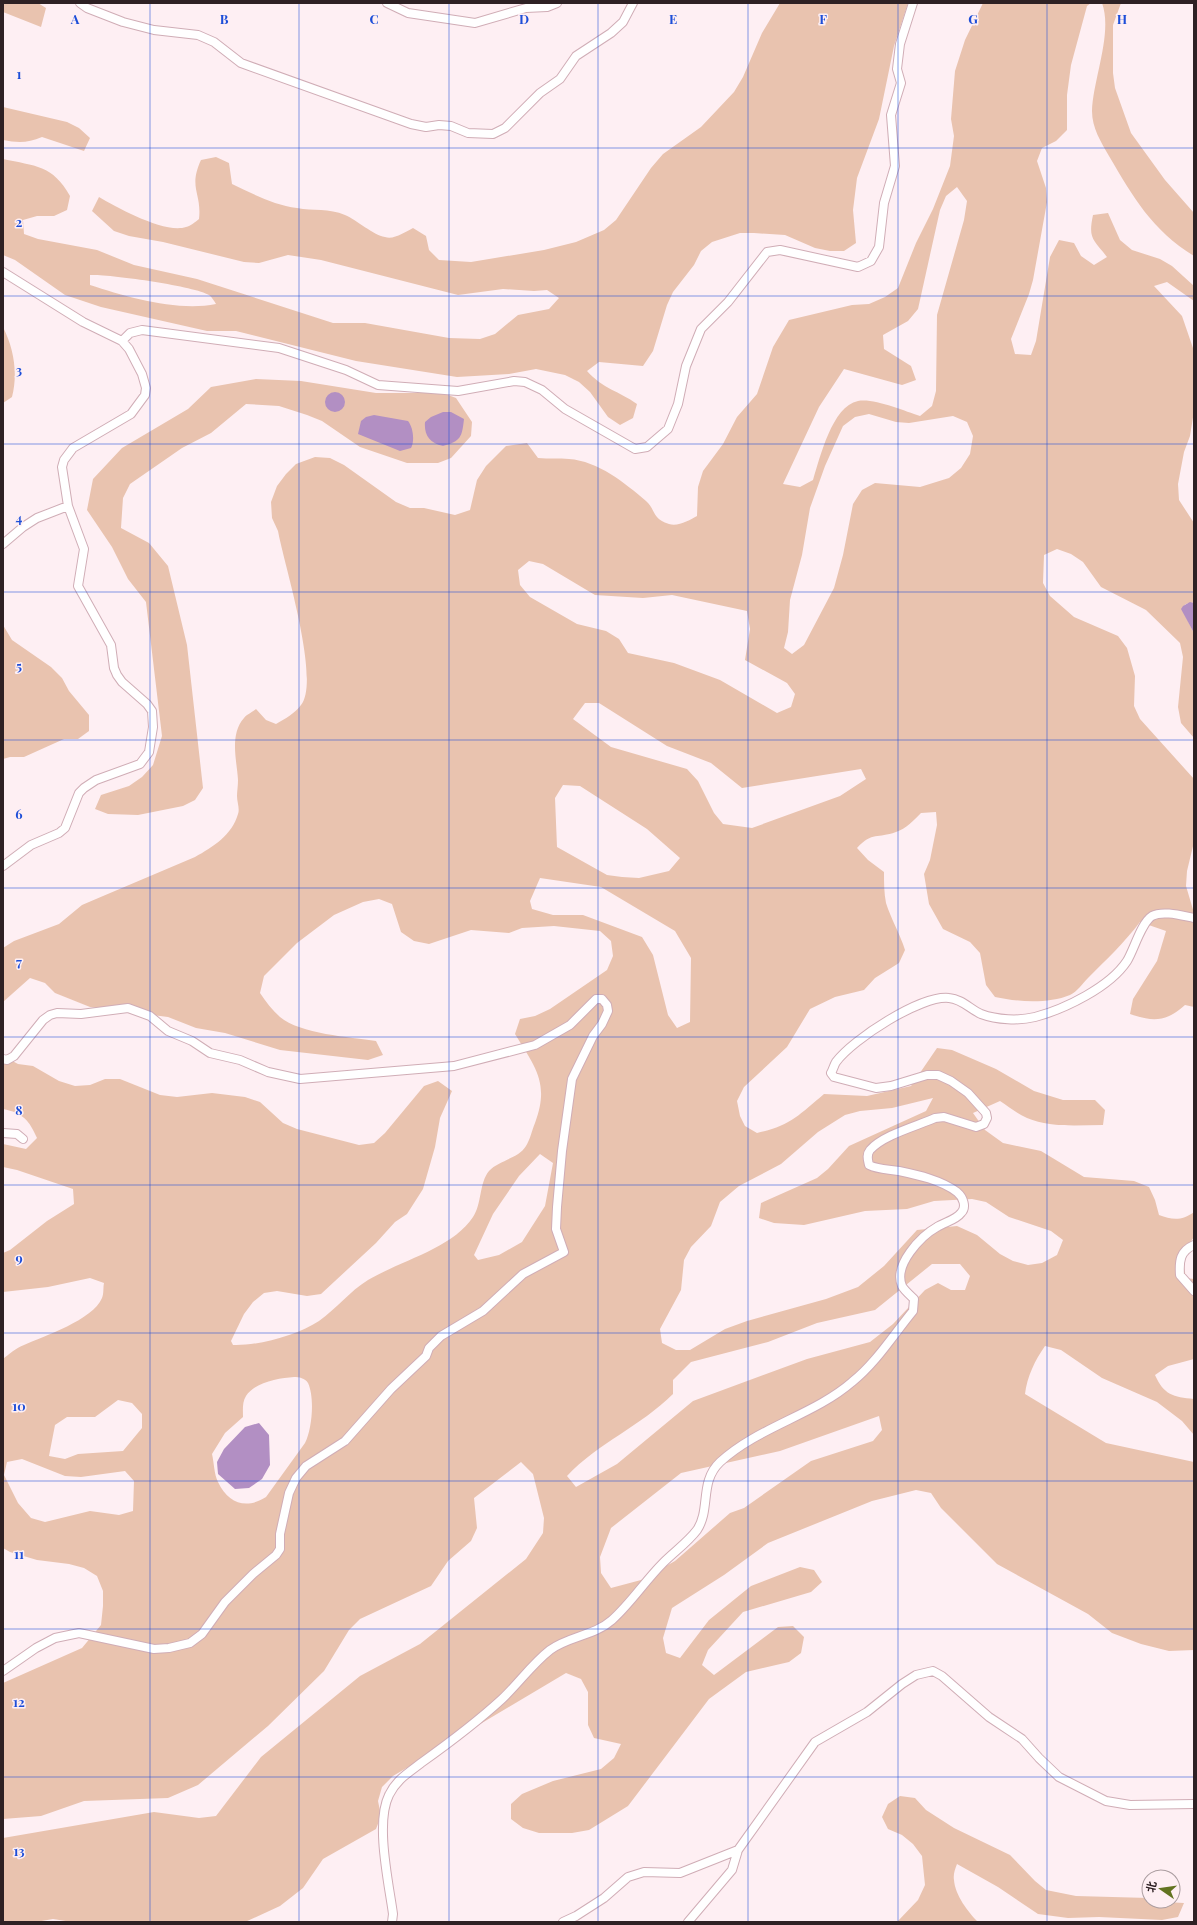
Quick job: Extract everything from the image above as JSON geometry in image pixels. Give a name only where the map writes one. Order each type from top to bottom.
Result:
[{"type":"street","points":[[80,3],[87,8],[123,22],[154,30],[198,35],[214,42],[241,63],[411,124],[426,127],[439,125],[451,126],[468,133],[493,134],[505,128],[540,93],[560,79],[576,56],[611,33],[623,22],[633,3]]},
{"type":"street","points":[[387,3],[408,13],[475,23],[526,8],[547,7],[557,3]]},
{"type":"street","points":[[122,341],[130,333],[142,330],[279,348],[346,370],[378,385],[458,391],[514,381],[525,382],[542,390],[566,409],[635,449],[647,446],[668,430],[678,404],[686,366],[700,329],[728,302],[767,252],[780,250],[858,267],[871,261],[879,247],[884,203],[895,166],[891,116],[901,83],[897,69],[900,44],[913,3]]},
{"type":"street","points":[[3,272],[84,322],[122,341],[129,350],[142,374],[146,388],[145,395],[131,414],[73,448],[64,460],[62,467],[68,506],[84,549],[78,586],[112,645],[114,668],[117,675],[122,682],[148,704],[152,711],[153,727],[149,752],[140,764],[96,780],[84,788],[79,793],[65,828],[60,833],[31,845],[3,866]]},
{"type":"street","points":[[3,544],[33,521],[68,506]]},
{"type":"street","points":[[392,1922],[393,1914],[383,1843],[384,1816],[387,1797],[398,1779],[458,1736],[502,1698],[535,1663],[551,1649],[563,1643],[592,1633],[612,1620],[663,1563],[698,1528],[704,1511],[706,1486],[718,1464],[735,1450],[770,1428],[822,1402],[852,1383],[871,1363],[914,1311],[914,1299],[902,1286],[901,1267],[916,1243],[936,1227],[962,1213],[964,1202],[958,1192],[937,1182],[898,1171],[876,1169],[869,1166],[867,1155],[883,1140],[935,1118],[944,1117],[976,1126],[984,1124],[987,1118],[986,1113],[968,1093],[951,1081],[938,1075],[927,1075],[891,1086],[876,1088],[834,1077],[832,1073],[835,1063],[874,1028],[939,997],[952,998],[982,1014],[1007,1020],[1034,1017],[1061,1008],[1096,989],[1117,973],[1127,961],[1146,923],[1152,916],[1160,914],[1194,918]]},
{"type":"street","points":[[3,1059],[7,1060],[14,1056],[43,1020],[50,1015],[57,1013],[81,1014],[128,1008],[150,1016],[168,1031],[192,1041],[210,1053],[240,1060],[268,1072],[307,1079],[372,1072],[454,1066],[535,1045],[570,1025],[596,999],[602,1000],[607,1005],[608,1012],[602,1024],[592,1036],[572,1079],[562,1151],[557,1207],[556,1229],[564,1252],[523,1274],[483,1312],[440,1336],[429,1348],[426,1356],[391,1389],[345,1441],[306,1466],[296,1478],[289,1493],[280,1534],[280,1549],[276,1555],[253,1574],[225,1602],[202,1634],[190,1643],[169,1648],[154,1649],[79,1633],[56,1638],[36,1648],[3,1671]]},
{"type":"street","points":[[3,1133],[17,1134],[23,1138]]},
{"type":"street","points":[[1194,1245],[1182,1254],[1179,1262],[1180,1275],[1194,1291]]},
{"type":"street","points":[[688,1922],[732,1870],[738,1850],[815,1742],[867,1712],[902,1684],[916,1675],[933,1671],[942,1676],[989,1716],[1022,1739],[1059,1777],[1106,1801],[1130,1805],[1194,1804]]},
{"type":"street","points":[[563,1922],[576,1916],[604,1898],[628,1878],[644,1872],[680,1873],[738,1850]]},
{"type":"shaded area","points":[[3,3],[38,3],[46,8],[41,27],[3,12]]},
{"type":"shaded area","points":[[780,3],[908,3],[894,46],[879,119],[857,178],[853,210],[856,243],[844,251],[830,251],[815,248],[785,235],[754,233],[740,233],[712,242],[701,251],[694,265],[673,292],[667,305],[653,351],[643,366],[599,362],[587,371],[605,386],[637,404],[633,418],[620,425],[608,417],[590,392],[579,382],[565,375],[536,369],[509,374],[457,377],[356,361],[236,331],[207,331],[101,307],[65,295],[15,260],[3,255],[3,159],[42,168],[57,178],[70,196],[67,210],[54,216],[37,216],[23,220],[24,234],[38,239],[97,250],[134,265],[197,279],[333,323],[365,323],[449,338],[480,339],[495,334],[518,315],[549,309],[559,298],[547,290],[534,291],[503,289],[458,295],[321,260],[288,255],[259,263],[244,262],[163,242],[129,236],[114,231],[92,211],[99,197],[142,219],[166,227],[177,228],[190,226],[199,219],[199,203],[195,184],[197,170],[201,160],[216,157],[229,163],[232,184],[272,202],[288,207],[327,210],[339,213],[350,217],[380,236],[388,238],[396,237],[413,228],[426,236],[429,250],[439,260],[471,262],[544,250],[576,242],[604,230],[616,220],[651,168],[663,154],[701,127],[734,92],[743,77],[762,33]],"holes":[[[90,275],[151,281],[187,288],[209,295],[216,304],[201,306],[169,305],[120,294],[90,285]]]},
{"type":"shaded area","points":[[983,3],[1091,3],[1087,6],[1071,65],[1067,95],[1067,130],[1056,141],[1042,148],[1037,161],[1046,188],[1047,202],[1033,280],[1011,339],[1015,354],[1031,355],[1036,341],[1050,257],[1059,240],[1074,243],[1081,256],[1094,265],[1107,257],[1093,238],[1091,229],[1093,215],[1108,213],[1120,240],[1132,250],[1160,259],[1172,266],[1194,286],[1194,301],[1167,282],[1154,286],[1182,316],[1194,351],[1194,411],[1190,436],[1184,452],[1178,484],[1179,500],[1194,523],[1194,603],[1186,604],[1182,609],[1194,633],[1194,738],[1181,723],[1178,707],[1183,657],[1180,643],[1146,610],[1101,587],[1083,562],[1071,554],[1057,549],[1044,555],[1043,583],[1050,596],[1074,617],[1118,636],[1127,648],[1135,676],[1134,706],[1140,719],[1194,779],[1194,842],[1187,871],[1186,886],[1194,913],[1194,1007],[1185,1005],[1172,1015],[1159,1019],[1138,1017],[1130,1014],[1133,999],[1157,961],[1166,931],[1140,922],[1115,951],[1073,994],[1043,1001],[1013,1000],[995,997],[986,985],[980,953],[970,942],[943,929],[929,904],[924,874],[930,860],[937,825],[936,812],[921,813],[900,831],[871,837],[857,848],[868,860],[884,872],[884,892],[886,903],[905,950],[899,963],[875,978],[864,990],[835,997],[810,1009],[787,1047],[744,1087],[737,1101],[740,1116],[745,1126],[757,1133],[778,1127],[794,1119],[824,1094],[867,1096],[911,1086],[937,1048],[952,1050],[996,1069],[1034,1091],[1063,1100],[1095,1100],[1105,1110],[1103,1125],[1055,1125],[1036,1121],[1027,1118],[1000,1101],[973,1113],[985,1130],[1003,1143],[1041,1151],[1084,1177],[1134,1181],[1149,1187],[1155,1200],[1159,1215],[1177,1219],[1190,1215],[1194,1212],[1194,1237],[1182,1254],[1186,1278],[1194,1279],[1194,1359],[1168,1366],[1155,1375],[1158,1382],[1170,1394],[1194,1399],[1194,1435],[1182,1421],[1157,1402],[1102,1378],[1061,1350],[1045,1346],[1032,1369],[1025,1394],[1106,1443],[1194,1462],[1194,1650],[1169,1651],[1141,1644],[1112,1633],[1088,1614],[997,1564],[941,1508],[931,1493],[916,1490],[872,1501],[768,1543],[724,1575],[672,1608],[663,1638],[666,1653],[680,1658],[709,1620],[751,1586],[800,1567],[814,1570],[822,1582],[811,1592],[743,1612],[708,1650],[702,1665],[714,1675],[778,1627],[793,1626],[804,1637],[801,1653],[789,1662],[746,1672],[709,1699],[628,1806],[589,1830],[572,1833],[539,1833],[523,1828],[511,1819],[511,1804],[522,1794],[553,1781],[601,1769],[614,1758],[621,1744],[594,1738],[588,1725],[588,1692],[581,1679],[566,1673],[393,1776],[382,1787],[378,1801],[381,1816],[376,1829],[323,1859],[303,1888],[280,1906],[245,1922],[72,1922],[53,1919],[36,1922],[3,1922],[3,1838],[154,1812],[199,1818],[216,1816],[261,1757],[360,1676],[420,1644],[526,1559],[543,1533],[544,1518],[533,1474],[521,1462],[474,1498],[477,1528],[471,1541],[448,1561],[431,1586],[360,1619],[349,1630],[324,1671],[268,1726],[198,1785],[168,1798],[84,1801],[41,1816],[3,1819],[3,1683],[82,1648],[101,1625],[103,1591],[97,1576],[84,1568],[69,1564],[37,1560],[10,1552],[3,1548],[3,1359],[18,1348],[55,1332],[79,1320],[89,1313],[97,1306],[102,1298],[104,1283],[90,1278],[48,1287],[3,1292],[3,1253],[10,1250],[47,1221],[74,1204],[73,1189],[17,1170],[3,1167],[3,1144],[26,1149],[37,1138],[31,1126],[24,1118],[16,1113],[3,1109],[3,1056],[18,1064],[33,1066],[59,1081],[75,1086],[90,1085],[105,1079],[120,1079],[160,1095],[177,1097],[212,1093],[245,1097],[260,1102],[283,1123],[297,1129],[359,1145],[374,1143],[385,1133],[424,1086],[438,1081],[452,1091],[440,1118],[435,1147],[423,1189],[407,1214],[395,1222],[376,1243],[321,1294],[307,1296],[277,1291],[264,1293],[253,1302],[244,1314],[231,1341],[233,1345],[254,1344],[278,1339],[310,1326],[319,1321],[355,1289],[368,1280],[439,1246],[464,1228],[476,1212],[484,1181],[489,1171],[493,1167],[523,1150],[529,1141],[539,1109],[541,1086],[538,1076],[529,1056],[515,1034],[520,1019],[535,1016],[550,1009],[607,970],[613,956],[611,941],[600,931],[554,926],[522,928],[509,933],[471,930],[429,944],[414,941],[401,932],[392,904],[379,899],[363,902],[334,915],[297,943],[264,976],[260,993],[274,1012],[289,1023],[326,1034],[376,1041],[383,1055],[368,1060],[280,1050],[225,1033],[196,1028],[168,1017],[90,1007],[55,993],[45,983],[30,978],[3,1002],[3,948],[14,941],[59,924],[82,905],[195,857],[215,845],[231,828],[239,812],[235,740],[239,725],[245,717],[256,709],[266,720],[276,724],[290,716],[299,708],[306,692],[307,672],[304,648],[282,547],[278,531],[272,518],[271,502],[277,486],[296,464],[315,457],[330,458],[344,465],[396,502],[410,508],[424,508],[455,515],[470,510],[477,480],[486,466],[506,446],[527,443],[538,458],[580,461],[601,468],[620,480],[646,501],[657,517],[664,522],[676,525],[684,523],[697,516],[698,487],[703,471],[723,444],[737,417],[757,394],[773,347],[789,320],[852,305],[869,304],[885,297],[898,288],[916,243],[933,209],[950,166],[954,136],[951,119],[955,71],[965,40]],"holes":[[[957,187],[967,201],[964,220],[937,315],[936,391],[932,406],[920,416],[872,401],[858,401],[849,405],[841,412],[828,434],[813,480],[800,487],[783,484],[819,407],[844,369],[902,385],[916,380],[911,366],[884,349],[883,335],[908,321],[918,309],[940,210],[946,196]],[[869,414],[896,422],[909,423],[953,416],[967,422],[973,436],[970,454],[961,468],[949,478],[920,487],[875,483],[862,490],[853,504],[843,555],[834,588],[804,645],[792,654],[784,648],[788,632],[790,600],[802,555],[810,508],[825,466],[843,426],[855,417]],[[529,561],[543,564],[595,595],[643,598],[672,595],[747,611],[750,629],[745,660],[787,683],[795,694],[791,707],[777,713],[720,680],[674,663],[628,653],[619,639],[606,631],[577,624],[530,597],[520,585],[518,570]],[[585,703],[599,703],[667,746],[711,763],[742,788],[861,769],[866,779],[840,796],[752,828],[723,824],[714,813],[698,781],[687,769],[611,747],[573,719]],[[563,785],[580,786],[647,829],[680,858],[669,871],[639,878],[607,875],[557,847],[555,798]],[[540,878],[601,887],[675,931],[691,958],[690,1022],[677,1028],[668,1015],[653,955],[642,937],[583,915],[553,915],[532,909],[530,901]],[[933,1098],[926,1111],[849,1146],[828,1169],[817,1178],[761,1203],[759,1218],[774,1223],[804,1225],[865,1211],[907,1209],[934,1201],[972,1199],[986,1202],[1009,1217],[1051,1231],[1063,1240],[1057,1255],[1042,1263],[1028,1265],[1013,1261],[1000,1254],[977,1235],[957,1226],[917,1230],[884,1266],[858,1287],[826,1299],[747,1321],[725,1329],[690,1350],[676,1350],[662,1343],[660,1329],[681,1290],[684,1260],[691,1247],[711,1226],[720,1202],[739,1186],[781,1164],[818,1132],[845,1115],[860,1111],[892,1108]],[[540,1154],[553,1163],[545,1206],[522,1242],[499,1255],[478,1260],[474,1255],[493,1214],[519,1176]],[[932,1264],[960,1264],[970,1276],[965,1290],[951,1290],[938,1283],[925,1290],[893,1324],[870,1342],[807,1359],[693,1401],[617,1464],[576,1487],[567,1476],[579,1464],[647,1416],[673,1394],[673,1380],[691,1362],[768,1342],[817,1323],[875,1310]],[[298,1377],[307,1381],[310,1389],[312,1405],[311,1422],[305,1443],[266,1497],[259,1501],[245,1504],[232,1499],[222,1489],[217,1479],[212,1454],[225,1433],[243,1417],[244,1401],[250,1391],[261,1384],[275,1380]],[[118,1400],[132,1403],[142,1414],[142,1428],[123,1451],[78,1454],[65,1459],[49,1456],[55,1425],[67,1417],[95,1417]],[[879,1416],[882,1430],[873,1441],[811,1461],[744,1508],[730,1513],[675,1561],[641,1580],[611,1588],[601,1573],[600,1557],[611,1528],[681,1473],[780,1451]],[[22,1459],[65,1476],[81,1477],[125,1471],[134,1481],[133,1511],[119,1515],[90,1511],[45,1522],[31,1518],[18,1503],[4,1475],[7,1462]]]},
{"type":"shaded area","points":[[1102,3],[1121,3],[1113,25],[1113,73],[1115,88],[1131,133],[1165,180],[1194,213],[1194,256],[1166,235],[1145,212],[1135,199],[1118,171],[1095,129],[1092,117],[1093,98],[1102,56],[1105,28],[1105,15]]},
{"type":"shaded area","points":[[3,107],[67,122],[79,128],[90,138],[84,151],[42,137],[23,142],[3,140]]},
{"type":"shaded area","points":[[3,327],[12,352],[15,379],[12,397],[3,403]]},
{"type":"shaded area","points":[[256,379],[301,381],[376,393],[443,393],[456,398],[472,422],[471,436],[451,458],[438,463],[407,463],[360,447],[322,421],[307,415],[279,406],[246,404],[211,433],[182,448],[130,484],[123,498],[121,528],[149,543],[168,566],[187,645],[203,788],[195,800],[183,806],[138,815],[108,814],[95,809],[101,795],[129,786],[142,777],[153,765],[162,736],[146,602],[128,579],[112,547],[87,510],[93,479],[122,448],[188,409],[211,387]]},
{"type":"shaded area","points":[[335,392],[342,395],[345,402],[342,409],[335,412],[328,409],[325,402],[328,395]]},
{"type":"shaded area","points":[[443,412],[451,412],[464,419],[460,437],[454,442],[443,446],[434,443],[428,438],[425,431],[425,422],[431,417]]},
{"type":"shaded area","points":[[374,415],[408,421],[413,434],[411,448],[400,451],[358,434],[361,421],[366,417]]},
{"type":"shaded area","points":[[1190,602],[1194,603],[1194,633],[1181,609]]},
{"type":"shaded area","points":[[3,625],[12,640],[51,667],[62,678],[69,691],[89,715],[89,731],[78,739],[64,739],[24,757],[10,757],[3,759]]},
{"type":"shaded area","points":[[259,1423],[269,1435],[270,1465],[262,1479],[249,1488],[235,1489],[218,1474],[217,1462],[224,1449],[245,1427]]},
{"type":"shaded area","points":[[900,1796],[915,1798],[926,1810],[954,1828],[1010,1855],[1035,1881],[1046,1890],[1076,1896],[1141,1898],[1141,1909],[1181,1909],[1181,1903],[1184,1903],[1178,1917],[1162,1920],[1099,1917],[1068,1918],[1038,1914],[998,1887],[957,1864],[954,1876],[955,1886],[959,1897],[966,1908],[978,1922],[897,1922],[918,1900],[925,1885],[922,1856],[913,1844],[902,1835],[888,1829],[882,1817],[888,1804]]}]
